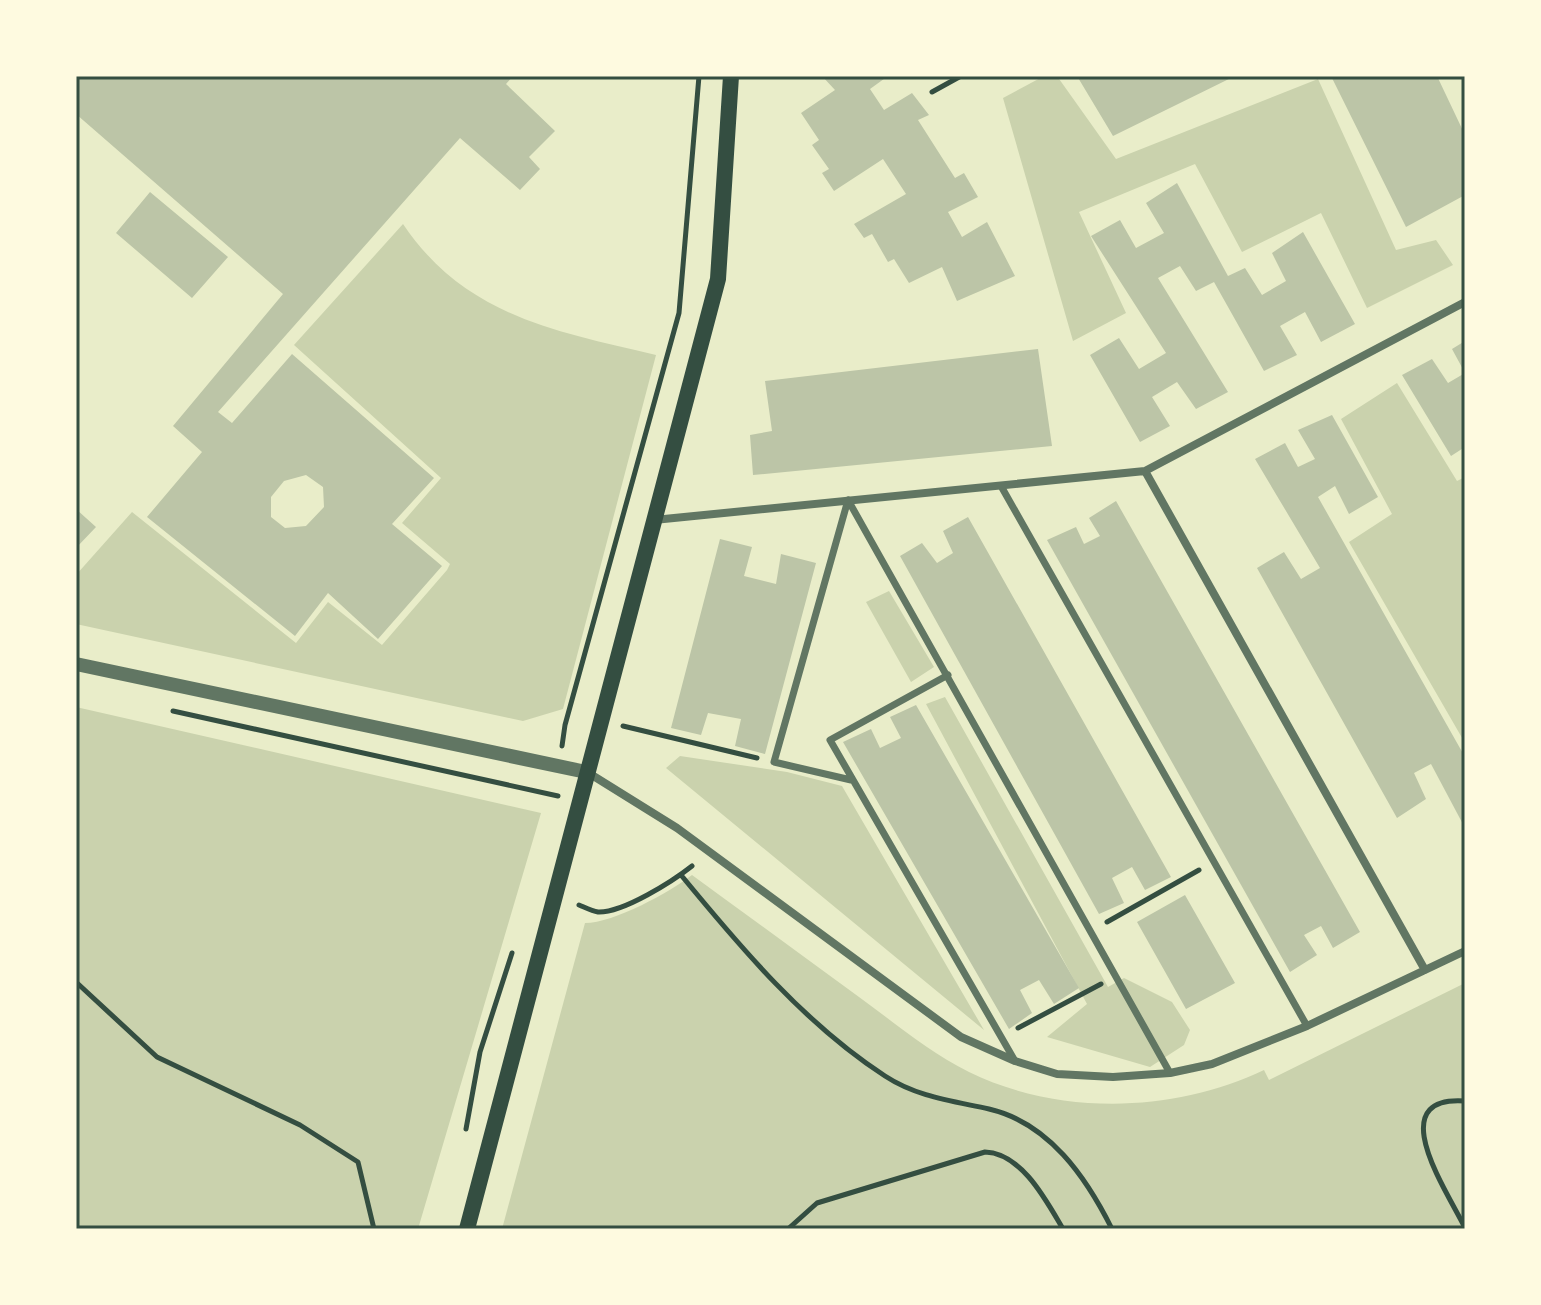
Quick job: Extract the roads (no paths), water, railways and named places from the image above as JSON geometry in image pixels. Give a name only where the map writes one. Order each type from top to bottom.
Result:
[{"type":"main road","points":[[467,1229],[526,995],[564,868],[599,721],[718,279],[731,76]]},
{"type":"street","points":[[654,520],[1145,471],[1465,302]]},
{"type":"street","points":[[1145,471],[1425,970]]},
{"type":"street","points":[[1001,486],[1307,1026]]},
{"type":"street","points":[[848,500],[1170,1073]]},
{"type":"street","points":[[848,500],[774,762],[851,780]]},
{"type":"street","points":[[76,664],[586,772],[677,828],[961,1037],[1015,1061],[1057,1074],[1113,1077],[1170,1073],[1212,1064],[1307,1026],[1465,951]]},
{"type":"street","points":[[948,675],[830,740],[1015,1061]]}]
